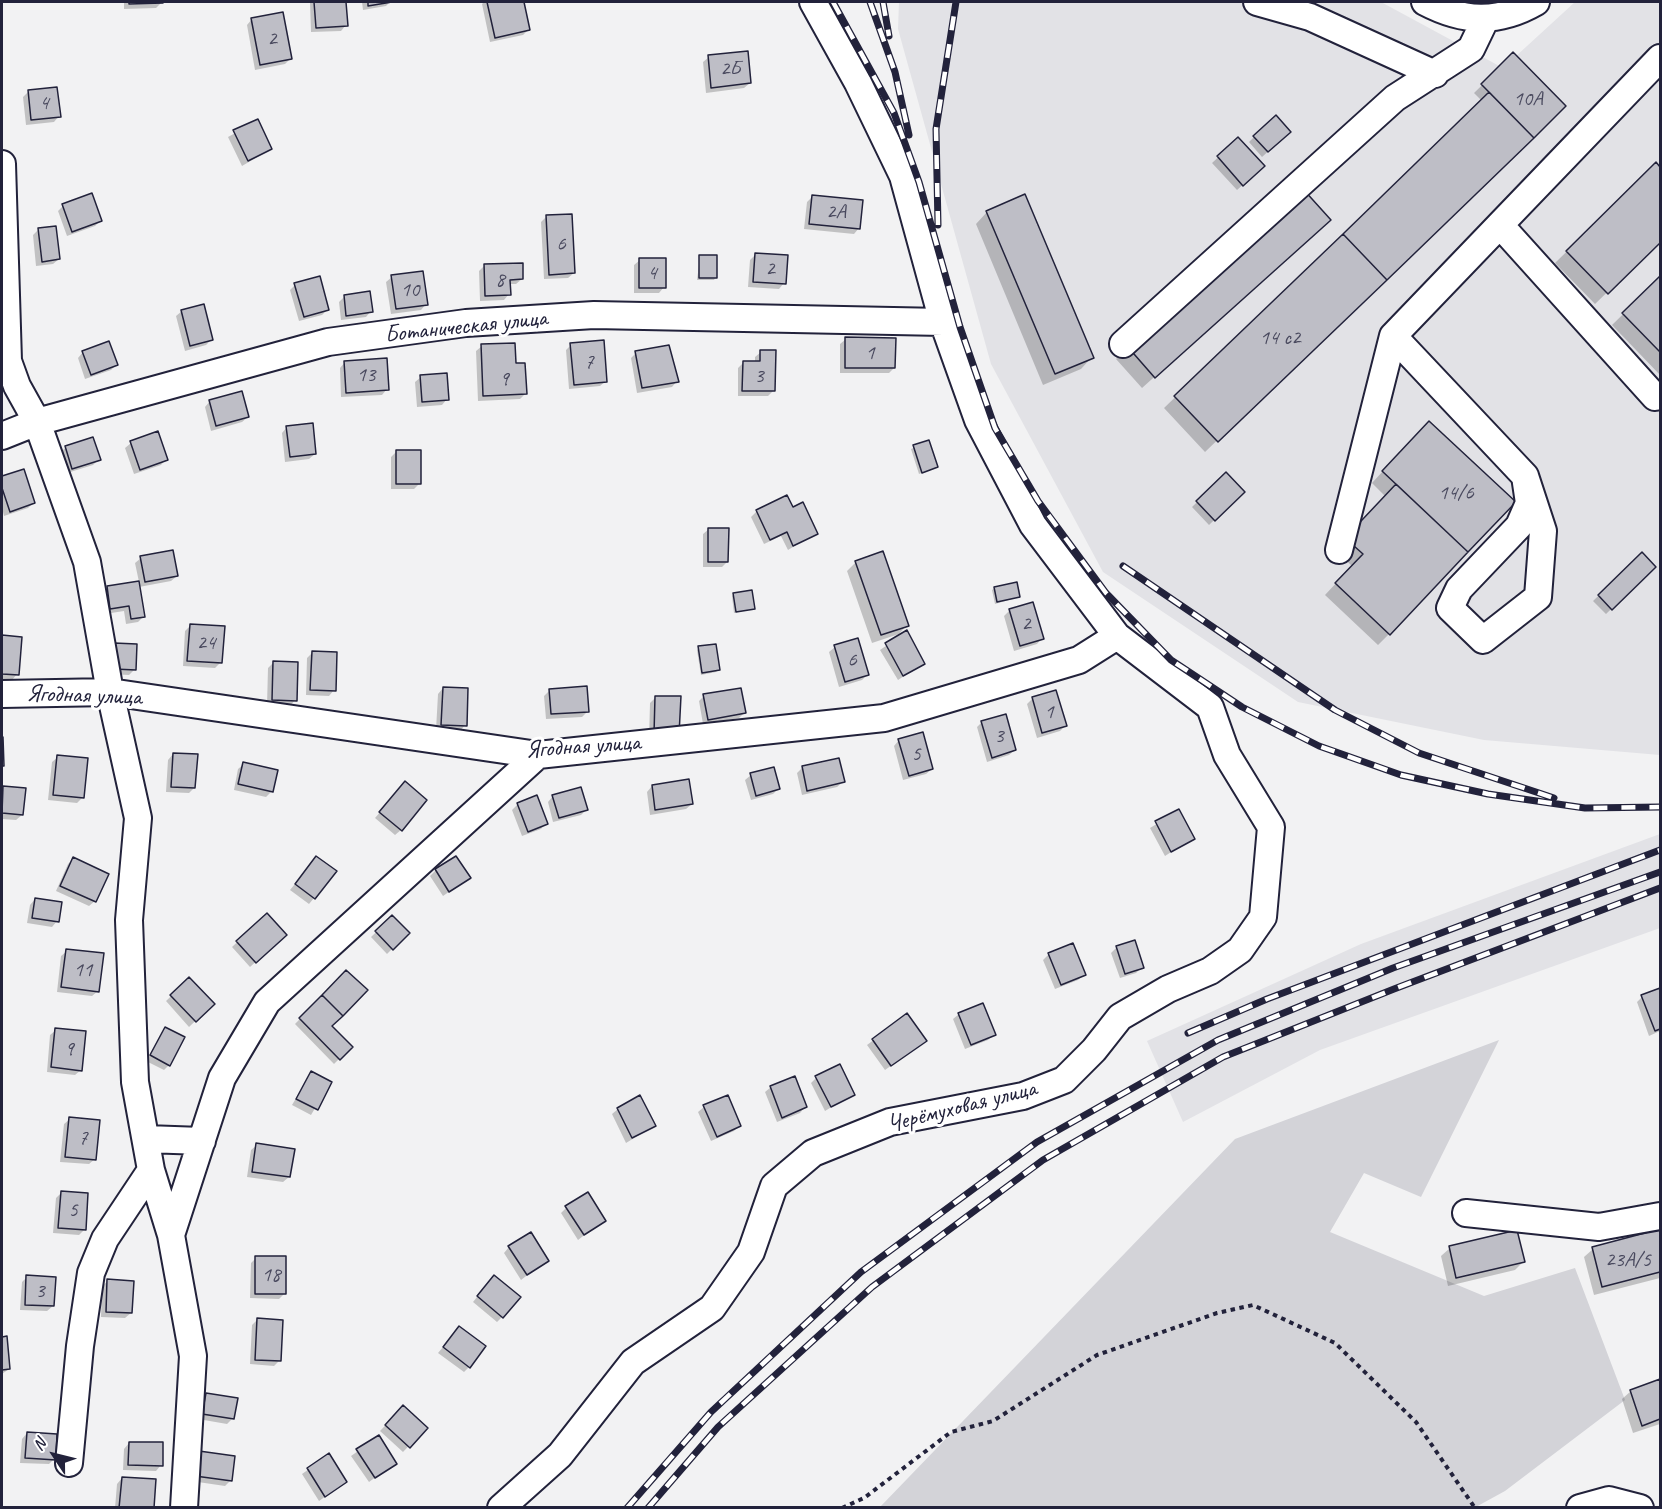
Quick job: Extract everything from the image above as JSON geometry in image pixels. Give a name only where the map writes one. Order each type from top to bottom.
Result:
[{"type":"street","name":"Черёмуховая улица","points":[[501,1508],[560,1455],[633,1362],[712,1308],[752,1252],[774,1186],[813,1153],[890,1122],[1023,1096],[1064,1080],[1094,1050],[1120,1017],[1168,989],[1210,971],[1240,950],[1263,917],[1271,827],[1227,754],[1210,707],[1117,636],[1034,525],[978,420],[943,322],[903,176],[858,83],[813,2]]},
{"type":"street","points":[[1257,2],[1310,16],[1435,74]]},
{"type":"street","points":[[1425,2],[1443,11],[1485,20],[1536,2]]},
{"type":"street","points":[[1123,344],[1395,98],[1471,49],[1485,20]]},
{"type":"street","points":[[1339,550],[1394,336],[1660,58]]},
{"type":"street","points":[[2,164],[8,361],[17,386],[37,422],[87,562],[110,692],[138,818],[129,920],[135,1082],[151,1170],[171,1235],[193,1356],[184,1508]]},
{"type":"street","points":[[1500,225],[1655,397]]},
{"type":"street","name":"Ботаническая улица","points":[[2,436],[37,422],[328,342],[466,323],[594,315],[943,322]]},
{"type":"street","points":[[1394,336],[1525,476],[1543,531],[1538,597],[1483,640],[1450,608],[1459,590],[1519,526],[1528,503],[1525,476]]},
{"type":"street","name":"Ягодная улица","points":[[2,694],[110,692],[538,755],[884,718],[1079,660],[1117,636]]},
{"type":"street","points":[[171,1235],[222,1078],[267,1002],[538,755]]},
{"type":"street","points":[[146,1139],[202,1141]]},
{"type":"street","points":[[69,1464],[80,1346],[91,1273],[105,1239],[151,1170]]},
{"type":"street","points":[[1466,1213],[1599,1227],[1660,1216]]},
{"type":"street","points":[[1580,1508],[1609,1500],[1640,1508]]},
{"type":"path","points":[[843,1508],[864,1498],[951,1432],[993,1421],[1097,1355],[1217,1313],[1253,1305],[1335,1343],[1416,1422],[1475,1508]]},
{"type":"shaded area","points":[[899,2],[1381,2],[1503,68],[1575,2],[1660,2],[1660,755],[1484,740],[1298,702],[1103,572],[991,364],[898,29]]},
{"type":"shaded area","points":[[1660,834],[1660,928],[1320,1050],[1183,1122],[1147,1041],[1361,944]]},
{"type":"shaded area","points":[[1499,1040],[1421,1197],[1364,1173],[1330,1232],[1484,1296],[1575,1268],[1625,1400],[1505,1491],[1474,1508],[880,1507],[1235,1139]]},
{"type":"building","points":[[129,2],[163,2],[163,3],[129,4]]},
{"type":"building","points":[[314,2],[346,2],[348,26],[316,28]]},
{"type":"building","points":[[368,2],[392,2],[368,6]]},
{"type":"building","points":[[487,2],[524,2],[530,30],[495,38]]},
{"type":"building","points":[[283,12],[292,59],[260,65],[251,18]]},
{"type":"building","points":[[748,51],[751,83],[711,88],[708,55]]},
{"type":"building","points":[[1513,52],[1566,106],[1534,138],[1481,84]]},
{"type":"building","points":[[57,87],[61,117],[31,120],[28,90]]},
{"type":"building","points":[[1489,92],[1534,138],[1387,280],[1343,234]]},
{"type":"building","points":[[1276,115],[1291,132],[1268,152],[1253,136]]},
{"type":"building","points":[[258,119],[272,149],[248,161],[233,130]]},
{"type":"building","points":[[1238,137],[1265,166],[1243,186],[1217,156]]},
{"type":"building","points":[[1656,162],[1660,167],[1660,243],[1608,294],[1566,251]]},
{"type":"building","points":[[1303,189],[1331,220],[1155,378],[1127,346]]},
{"type":"building","points":[[92,193],[102,221],[72,232],[62,204]]},
{"type":"building","points":[[1025,194],[1094,358],[1055,374],[986,211]]},
{"type":"building","points":[[812,195],[863,200],[860,229],[809,224]]},
{"type":"building","points":[[572,214],[575,273],[549,275],[546,215]]},
{"type":"building","points":[[56,226],[60,259],[42,262],[38,228]]},
{"type":"building","points":[[1343,234],[1387,280],[1218,442],[1174,396]]},
{"type":"building","points":[[755,253],[788,255],[786,284],[753,282]]},
{"type":"building","points":[[699,255],[717,255],[717,278],[699,278]]},
{"type":"building","points":[[639,258],[666,258],[666,288],[639,288]]},
{"type":"building","points":[[523,263],[523,279],[510,280],[511,295],[485,296],[484,264]]},
{"type":"building","points":[[423,271],[428,305],[396,309],[391,275]]},
{"type":"building","points":[[320,276],[329,310],[304,317],[294,283]]},
{"type":"building","points":[[1660,276],[1660,352],[1622,313]]},
{"type":"building","points":[[370,291],[373,312],[346,316],[344,295]]},
{"type":"building","points":[[204,304],[213,340],[190,346],[181,310]]},
{"type":"building","points":[[845,337],[896,338],[895,368],[845,368]]},
{"type":"building","points":[[604,340],[607,382],[574,385],[570,343]]},
{"type":"building","points":[[109,341],[118,365],[91,375],[82,351]]},
{"type":"building","points":[[515,343],[516,363],[525,363],[527,394],[483,396],[481,344]]},
{"type":"building","points":[[669,345],[679,382],[642,388],[635,351]]},
{"type":"building","points":[[760,350],[776,350],[775,391],[742,391],[743,361],[760,361]]},
{"type":"building","points":[[387,358],[389,390],[346,393],[344,361]]},
{"type":"building","points":[[447,373],[449,400],[422,402],[420,375]]},
{"type":"building","points":[[242,391],[249,417],[216,426],[209,400]]},
{"type":"building","points":[[1429,421],[1516,502],[1468,552],[1382,471]]},
{"type":"building","points":[[313,423],[316,454],[290,457],[286,426]]},
{"type":"building","points":[[158,431],[168,460],[140,470],[130,441]]},
{"type":"building","points":[[93,437],[101,460],[72,469],[65,446]]},
{"type":"building","points":[[929,440],[938,467],[922,473],[913,445]]},
{"type":"building","points":[[396,450],[421,450],[421,484],[396,484]]},
{"type":"building","points":[[24,469],[35,503],[10,512],[2,488],[2,476]]},
{"type":"building","points":[[1226,472],[1245,492],[1215,521],[1196,501]]},
{"type":"building","points":[[1396,484],[1468,552],[1390,635],[1335,583],[1363,554],[1345,538]]},
{"type":"building","points":[[787,495],[793,507],[803,502],[818,534],[793,546],[787,532],[770,540],[756,510]]},
{"type":"building","points":[[708,528],[729,528],[728,562],[708,562]]},
{"type":"building","points":[[173,550],[178,576],[145,582],[140,556]]},
{"type":"building","points":[[883,551],[909,626],[881,635],[855,561]]},
{"type":"building","points":[[1642,552],[1656,567],[1612,610],[1598,595]]},
{"type":"building","points":[[139,581],[145,617],[131,619],[129,606],[110,609],[107,586]]},
{"type":"building","points":[[1017,582],[1020,597],[997,602],[994,587]]},
{"type":"building","points":[[752,590],[755,609],[736,612],[733,593]]},
{"type":"building","points":[[1033,602],[1044,639],[1020,646],[1009,609]]},
{"type":"building","points":[[190,624],[225,626],[222,663],[187,661]]},
{"type":"building","points":[[907,630],[925,664],[903,676],[885,643]]},
{"type":"building","points":[[2,635],[22,637],[19,675],[2,674]]},
{"type":"building","points":[[858,638],[869,675],[845,682],[834,645]]},
{"type":"building","points":[[114,643],[137,644],[136,670],[114,669]]},
{"type":"building","points":[[716,644],[720,670],[702,673],[698,646]]},
{"type":"building","points":[[312,651],[337,652],[336,691],[310,690]]},
{"type":"building","points":[[273,661],[298,662],[297,701],[272,700]]},
{"type":"building","points":[[587,686],[589,712],[551,714],[549,689]]},
{"type":"building","points":[[443,687],[468,688],[467,726],[441,725]]},
{"type":"building","points":[[741,688],[746,713],[708,720],[703,694]]},
{"type":"building","points":[[1056,690],[1067,726],[1042,733],[1032,697]]},
{"type":"building","points":[[655,696],[681,696],[679,735],[654,734]]},
{"type":"building","points":[[1006,714],[1016,750],[992,758],[981,721]]},
{"type":"building","points":[[923,732],[933,769],[909,776],[898,739]]},
{"type":"building","points":[[3,737],[4,766],[2,766]]},
{"type":"building","points":[[173,753],[198,754],[195,788],[171,787]]},
{"type":"building","points":[[57,755],[88,758],[84,798],[53,795]]},
{"type":"building","points":[[839,758],[845,782],[807,791],[802,766]]},
{"type":"building","points":[[243,762],[278,770],[273,792],[238,784]]},
{"type":"building","points":[[774,767],[780,789],[756,796],[750,773]]},
{"type":"building","points":[[689,779],[693,804],[655,810],[652,785]]},
{"type":"building","points":[[405,781],[427,800],[402,831],[379,812]]},
{"type":"building","points":[[3,786],[26,788],[23,815],[2,813]]},
{"type":"building","points":[[581,787],[588,810],[559,818],[552,795]]},
{"type":"building","points":[[537,795],[548,824],[528,832],[517,803]]},
{"type":"building","points":[[1179,809],[1195,839],[1171,852],[1155,821]]},
{"type":"building","points":[[316,856],[337,871],[315,899],[295,884]]},
{"type":"building","points":[[456,856],[471,878],[449,892],[435,869]]},
{"type":"building","points":[[73,857],[109,874],[96,902],[60,886]]},
{"type":"building","points":[[35,898],[62,902],[59,922],[32,918]]},
{"type":"building","points":[[267,913],[287,935],[256,963],[236,941]]},
{"type":"building","points":[[392,915],[410,933],[393,950],[375,931]]},
{"type":"building","points":[[1135,940],[1144,968],[1125,974],[1116,946]]},
{"type":"building","points":[[1073,943],[1086,975],[1061,985],[1048,953]]},
{"type":"building","points":[[66,949],[104,953],[99,992],[61,987]]},
{"type":"building","points":[[346,970],[368,990],[343,1016],[322,995]]},
{"type":"building","points":[[189,977],[215,1004],[196,1022],[170,995]]},
{"type":"building","points":[[1660,988],[1660,1029],[1655,1031],[1641,995]]},
{"type":"building","points":[[322,995],[343,1016],[332,1026],[353,1047],[340,1060],[299,1018]]},
{"type":"building","points":[[983,1003],[996,1035],[971,1045],[958,1013]]},
{"type":"building","points":[[907,1013],[927,1041],[891,1066],[872,1039]]},
{"type":"building","points":[[165,1027],[185,1037],[170,1066],[150,1055]]},
{"type":"building","points":[[55,1028],[86,1031],[82,1071],[51,1067]]},
{"type":"building","points":[[840,1064],[855,1095],[831,1107],[815,1076]]},
{"type":"building","points":[[311,1071],[332,1082],[318,1110],[296,1099]]},
{"type":"building","points":[[795,1076],[807,1107],[782,1118],[770,1086]]},
{"type":"building","points":[[640,1095],[656,1126],[632,1138],[617,1108]]},
{"type":"building","points":[[728,1095],[741,1126],[717,1137],[703,1105]]},
{"type":"building","points":[[69,1117],[100,1120],[96,1160],[65,1157]]},
{"type":"building","points":[[256,1143],[295,1149],[290,1177],[252,1172]]},
{"type":"building","points":[[61,1191],[88,1193],[86,1230],[58,1228]]},
{"type":"building","points":[[588,1192],[606,1221],[584,1235],[565,1206]]},
{"type":"building","points":[[1660,1229],[1660,1272],[1602,1287],[1592,1247]]},
{"type":"building","points":[[1517,1230],[1525,1262],[1456,1278],[1449,1246]]},
{"type":"building","points":[[531,1232],[549,1261],[527,1275],[508,1246]]},
{"type":"building","points":[[255,1256],[286,1256],[286,1294],[255,1294]]},
{"type":"building","points":[[26,1275],[56,1277],[54,1306],[25,1305]]},
{"type":"building","points":[[494,1275],[521,1297],[503,1318],[477,1296]]},
{"type":"building","points":[[107,1279],[134,1281],[132,1313],[106,1312]]},
{"type":"building","points":[[257,1318],[283,1320],[281,1361],[255,1360]]},
{"type":"building","points":[[459,1326],[486,1346],[470,1368],[443,1347]]},
{"type":"building","points":[[7,1336],[10,1369],[2,1370],[2,1337]]},
{"type":"building","points":[[1660,1379],[1660,1419],[1642,1426],[1630,1390]]},
{"type":"building","points":[[206,1393],[238,1398],[234,1419],[202,1414]]},
{"type":"building","points":[[403,1405],[428,1428],[410,1448],[385,1425]]},
{"type":"building","points":[[27,1432],[57,1434],[56,1460],[25,1458]]},
{"type":"building","points":[[379,1435],[397,1464],[375,1478],[356,1449]]},
{"type":"building","points":[[129,1442],[163,1442],[163,1466],[128,1465]]},
{"type":"building","points":[[199,1451],[235,1456],[232,1481],[195,1476]]},
{"type":"building","points":[[329,1453],[347,1482],[325,1497],[307,1468]]},
{"type":"building","points":[[122,1477],[156,1479],[154,1508],[119,1508]]},
{"type":"railway","points":[[833,2],[894,113],[919,182],[960,327],[995,428],[1038,501],[1106,593],[1171,660],[1242,707],[1319,746],[1401,775],[1488,794],[1585,808],[1660,807]]},
{"type":"railway","points":[[870,2],[895,72],[909,135]]},
{"type":"railway","points":[[883,2],[889,36]]},
{"type":"railway","points":[[938,225],[936,129],[956,2]]},
{"type":"railway","points":[[1123,566],[1335,710],[1419,753],[1554,798]]},
{"type":"railway","points":[[1188,1033],[1267,999],[1660,850]]},
{"type":"railway","points":[[627,1508],[711,1412],[861,1272],[1037,1142],[1218,1040],[1393,968],[1660,872]]},
{"type":"railway","points":[[648,1508],[718,1427],[872,1287],[1043,1160],[1223,1057],[1660,888]]}]
